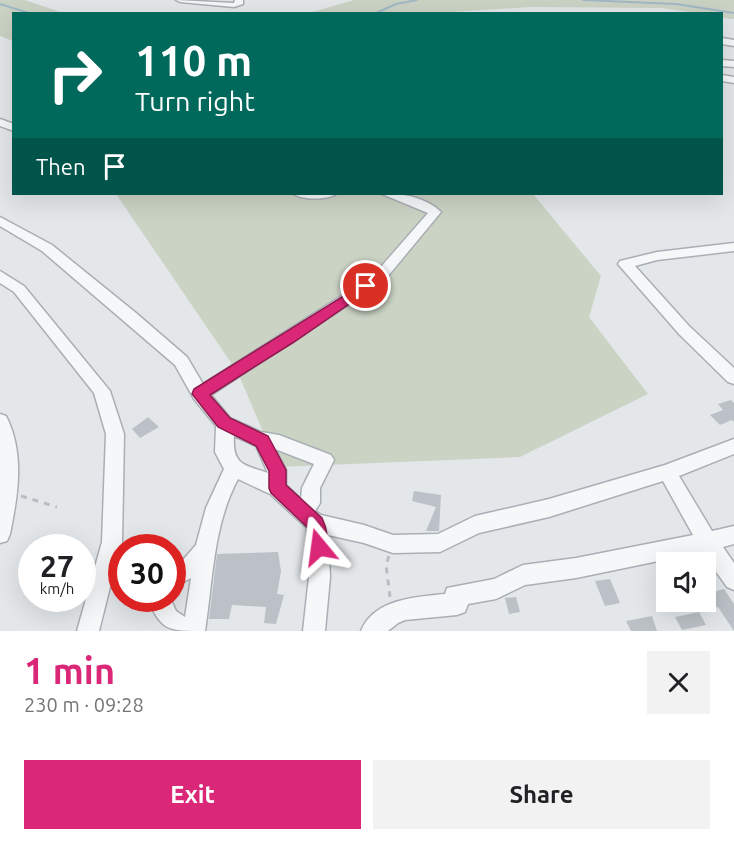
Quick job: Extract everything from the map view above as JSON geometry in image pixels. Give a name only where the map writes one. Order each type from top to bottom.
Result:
[{"type":"street","points":[[180,0],[234,5],[238,4],[239,0]]},
{"type":"street","points":[[200,394],[378,279],[392,266],[435,212],[413,201],[392,195]]},
{"type":"street","points":[[0,220],[47,248],[181,361],[200,394],[224,423],[262,441],[279,477],[277,488]]},
{"type":"street","points":[[734,247],[657,256],[625,264],[677,323],[727,364],[734,378]]},
{"type":"street","points":[[0,276],[19,289],[102,391],[115,434],[112,534]]},
{"type":"street","points":[[0,420],[7,441],[8,489],[0,534]]},
{"type":"street","points":[[224,423],[226,430],[224,452],[234,469],[266,481],[277,488],[308,518],[393,544],[440,543],[475,525],[549,508],[667,472],[734,446]]},
{"type":"street","points":[[252,438],[279,442],[325,460],[311,488],[308,518],[322,566],[314,631]]},
{"type":"street","points":[[194,631],[203,552],[220,490],[234,469]]},
{"type":"street","points":[[667,472],[707,542],[734,580]]},
{"type":"street","points":[[372,631],[390,615],[416,606],[428,609],[457,604],[455,595],[496,589],[524,575],[576,568],[734,535]]},
{"type":"street","points":[[186,570],[203,552]]},
{"type":"street","points":[[88,631],[108,586]]},
{"type":"street","points":[[165,612],[168,619],[188,631]]},
{"type":"path","points":[[8,489],[28,499],[57,507]]},
{"type":"path","points":[[390,615],[390,584],[386,565],[393,544]]},
{"type":"shaded area","points":[[0,0],[25,0],[60,12],[12,12],[12,41],[0,36]]},
{"type":"shaded area","points":[[354,0],[734,0],[734,19],[723,18],[723,12],[689,12],[662,8],[532,7],[451,12],[312,12]]},
{"type":"shaded area","points":[[117,195],[534,195],[601,276],[589,317],[648,394],[520,457],[278,467],[238,373]]},
{"type":"building","points":[[731,400],[734,403],[734,422],[732,420],[720,425],[710,415],[723,410],[718,404]]},
{"type":"building","points":[[148,417],[159,427],[140,438],[132,429]]},
{"type":"building","points":[[414,491],[441,495],[439,531],[426,531],[436,507],[412,501]]},
{"type":"building","points":[[278,552],[281,571],[277,594],[284,595],[276,624],[264,623],[266,607],[232,605],[229,619],[209,619],[217,554]]},
{"type":"building","points":[[610,579],[620,603],[605,606],[595,581]]},
{"type":"building","points":[[724,589],[734,604],[734,631],[718,607],[716,608],[716,591]]},
{"type":"building","points":[[516,597],[520,612],[509,614],[505,598]]},
{"type":"building","points":[[699,612],[706,625],[682,630],[675,617]]},
{"type":"building","points":[[652,616],[657,631],[631,631],[626,621]]},
{"type":"waterway","points":[[378,12],[396,4],[417,0]]},
{"type":"waterway","points":[[583,0],[676,4],[734,13]]},
{"type":"waterway","points":[[0,4],[26,12]]},
{"type":"route","points":[[319,547],[316,524],[300,512],[277,488],[279,477],[277,470],[262,441],[224,423],[200,394],[249,361],[290,338],[366,286]]}]
